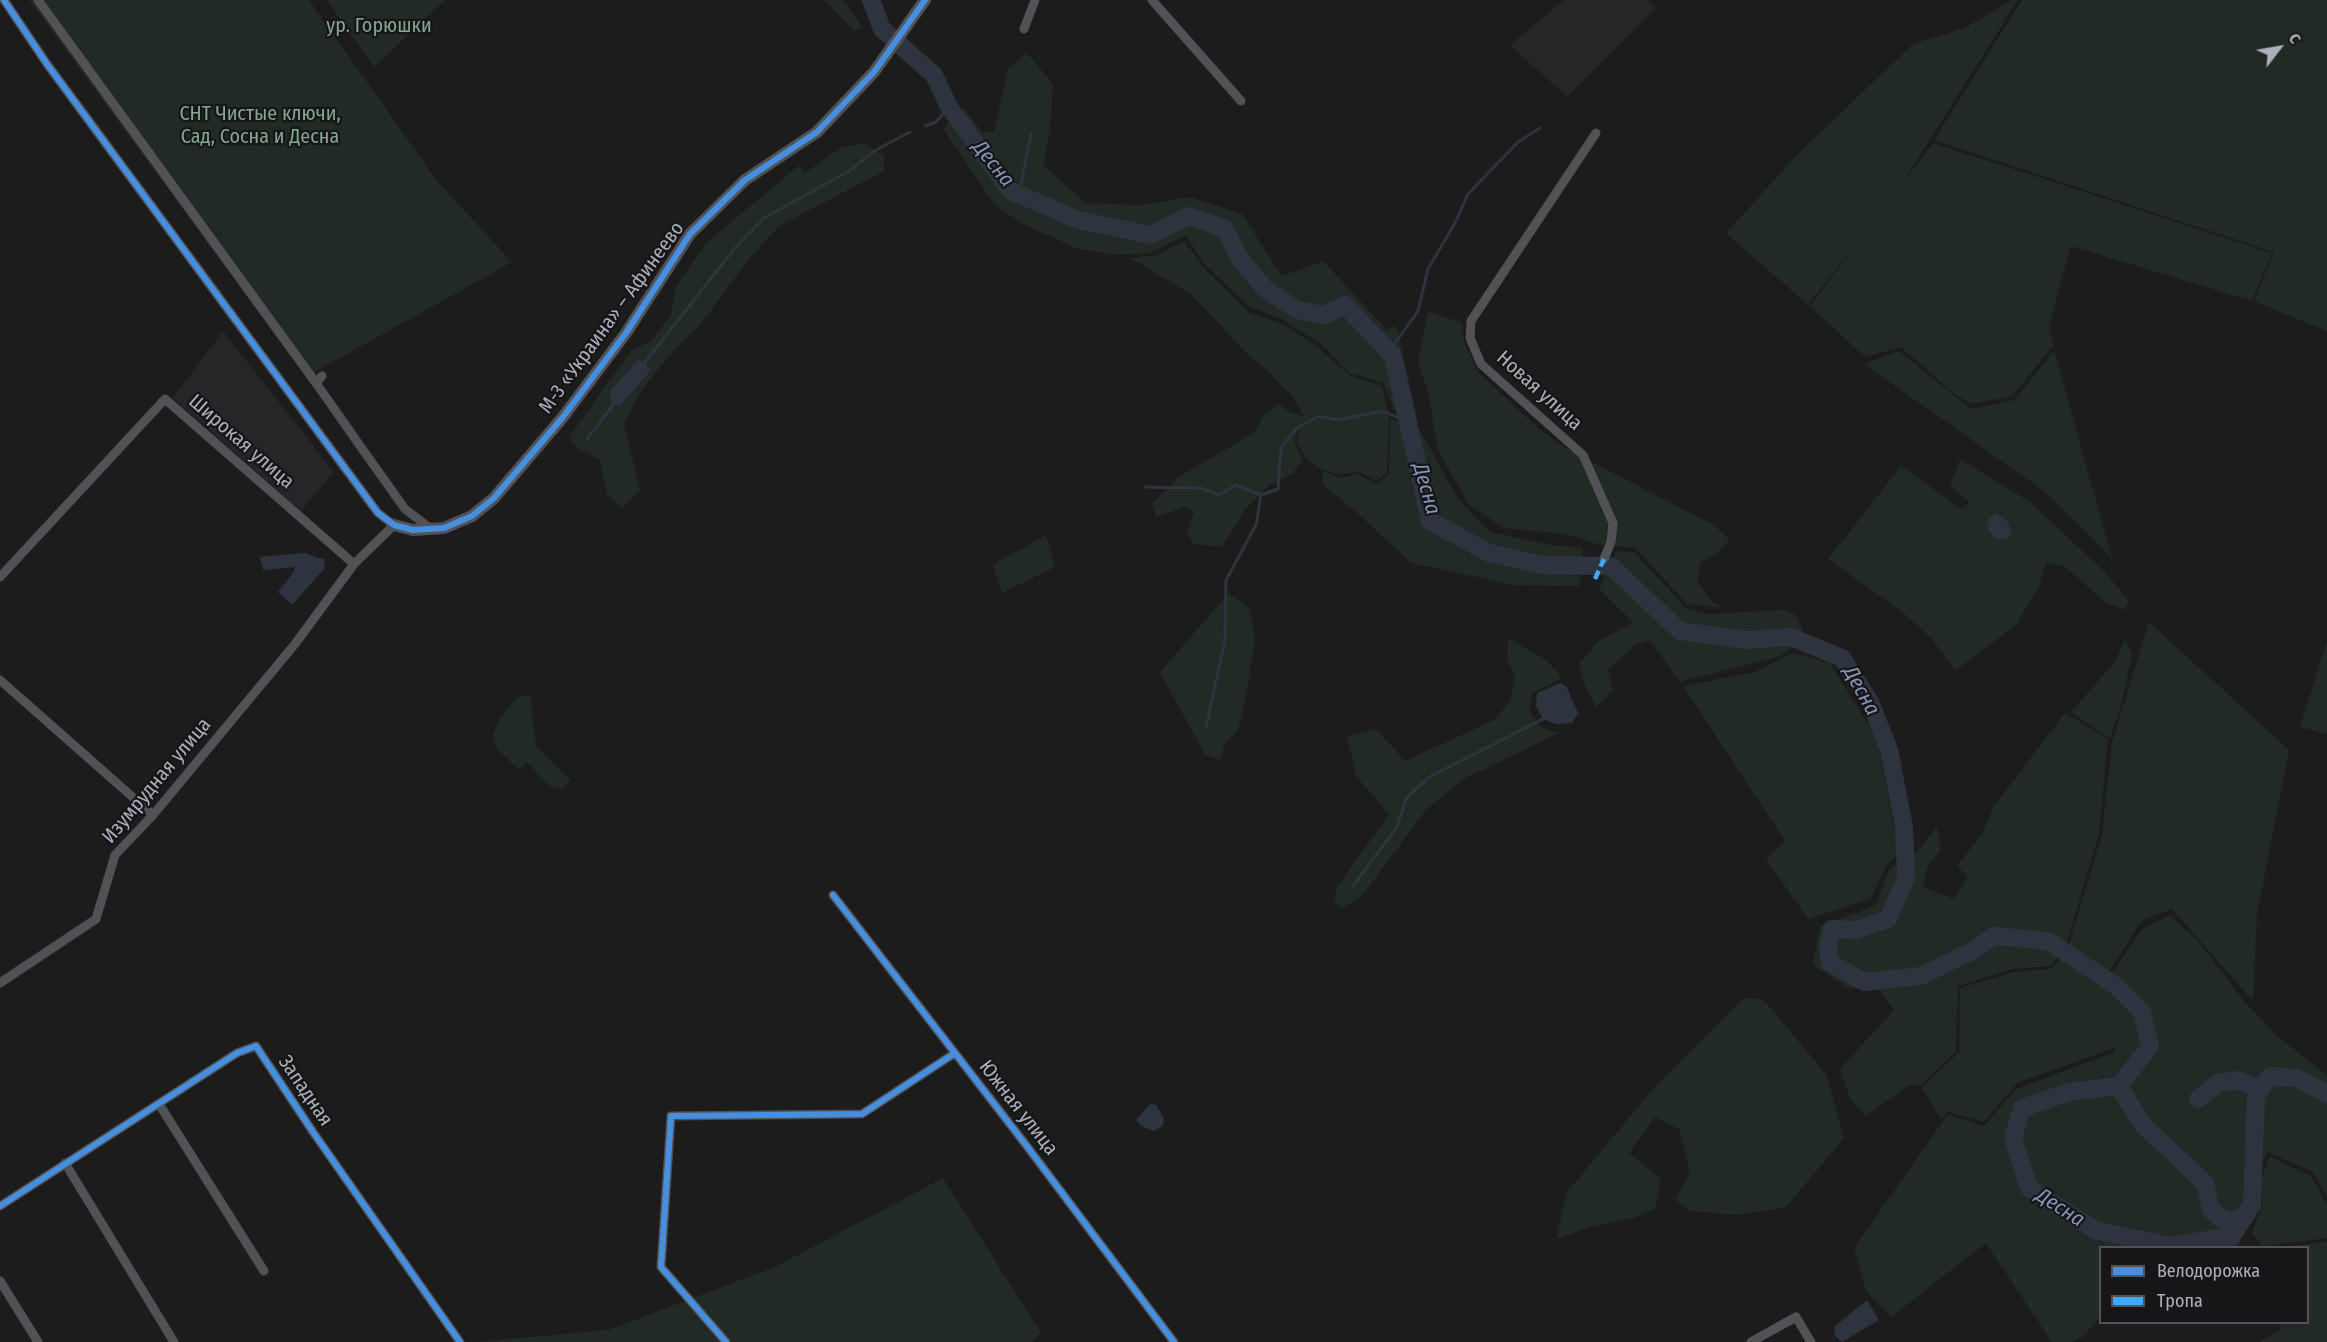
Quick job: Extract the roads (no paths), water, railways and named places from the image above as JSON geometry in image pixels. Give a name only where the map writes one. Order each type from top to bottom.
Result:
[{"type":"street","points":[[4,0],[47,64],[378,513],[394,525],[354,564]]},
{"type":"street","points":[[38,0],[319,379],[405,509],[431,529]]},
{"type":"street","name":"М-3 «Украина» – Афинеево","points":[[394,525],[413,530],[444,528],[472,516],[494,498],[563,417],[626,333],[690,234],[745,180],[817,132],[874,72],[918,13],[925,0]]},
{"type":"street","points":[[1024,29],[1035,0]]},
{"type":"street","points":[[1152,0],[1241,101]]},
{"type":"street","name":"Новая улица","points":[[1596,133],[1471,321],[1470,338],[1481,364],[1583,455],[1613,523],[1611,542],[1604,559]]},
{"type":"street","name":"Широкая улица","points":[[0,577],[165,399],[354,564]]},
{"type":"street","name":"Изумрудная улица","points":[[0,983],[96,919],[115,855],[153,815],[295,644],[354,564]]},
{"type":"street","points":[[0,680],[153,815]]},
{"type":"street","name":"Южная улица","points":[[833,895],[1173,1342]]},
{"type":"street","name":"Западная","points":[[0,1206],[237,1053],[256,1046],[319,1141],[460,1342]]},
{"type":"street","points":[[726,1342],[661,1268],[671,1116],[862,1114],[955,1053]]},
{"type":"street","points":[[159,1104],[264,1271]]},
{"type":"street","points":[[65,1163],[174,1342]]},
{"type":"street","points":[[0,1281],[38,1342]]},
{"type":"street","points":[[1751,1342],[1796,1317],[1811,1342]]},
{"type":"waterway","name":"Десна","points":[[871,0],[882,29],[934,75],[949,107],[1011,191],[1078,220],[1151,235],[1189,216],[1225,229],[1239,257],[1264,288],[1297,310],[1324,315],[1345,305],[1393,356],[1430,521],[1489,553],[1543,565],[1611,566],[1680,631],[1746,640],[1791,637],[1842,658],[1870,702],[1889,750],[1904,827],[1906,878],[1888,919],[1856,930],[1832,929],[1828,946],[1830,963],[1864,982],[1921,976],[1972,951],[1995,936],[2048,941],[2116,986],[2142,1012],[2150,1046],[2119,1086],[2069,1092],[2022,1108],[2013,1138],[2029,1188],[2095,1230],[2170,1246],[2232,1236],[2252,1205],[2256,1096],[2270,1076],[2296,1078],[2327,1094]]},
{"type":"waterway","points":[[925,126],[936,122],[949,107]]},
{"type":"waterway","points":[[1388,353],[1418,311],[1428,269],[1455,223],[1468,194],[1518,142],[1540,128]]},
{"type":"waterway","points":[[642,366],[735,248],[764,218],[849,171],[876,150],[910,132]]},
{"type":"waterway","points":[[1019,194],[1031,134]]},
{"type":"waterway","points":[[587,439],[617,400]]},
{"type":"waterway","points":[[1145,487],[1201,488],[1219,495],[1236,485],[1261,495],[1278,489],[1281,447],[1297,428],[1319,416],[1337,420],[1383,411],[1408,422]]},
{"type":"waterway","points":[[1206,727],[1225,640],[1226,580],[1256,525],[1261,495]]},
{"type":"waterway","points":[[1353,886],[1397,827],[1407,797],[1431,776],[1543,719]]},
{"type":"waterway","name":"Десна","points":[[2198,1099],[2218,1083],[2238,1080],[2260,1090]]},
{"type":"waterway","points":[[2119,1086],[2142,1124],[2205,1183],[2211,1210],[2227,1222],[2244,1217]]},
{"type":"park label","name":"ур. Горюшки","points":[[379,26]]},
{"type":"park label","name":"СНТ Чистые ключи, Сад, Сосна и Десна","points":[[260,126]]}]
